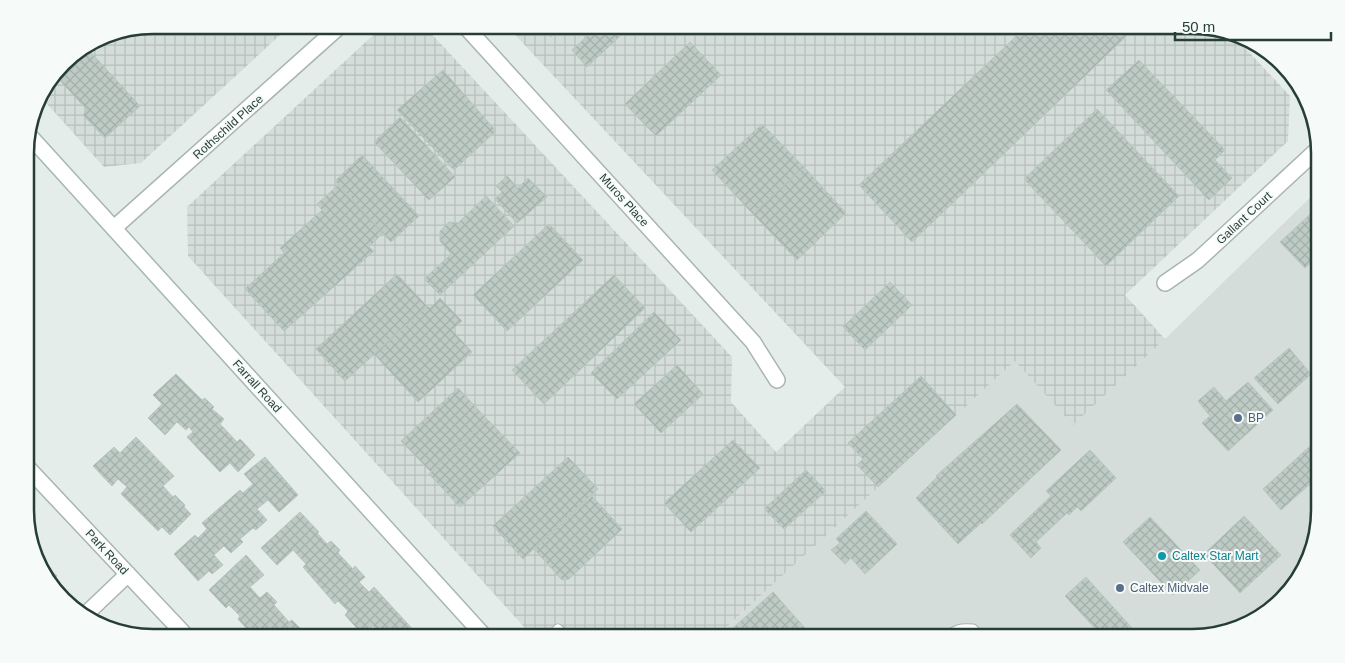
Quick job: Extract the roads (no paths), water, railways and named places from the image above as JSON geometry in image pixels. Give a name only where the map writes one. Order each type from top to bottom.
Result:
[{"type":"street","name":"Rothschild Place","points":[[114,228],[331,34]]},
{"type":"street","name":"Muros Place","points":[[472,34],[753,342],[777,380]]},
{"type":"street","name":"Farrall Road","points":[[34,141],[475,629]]},
{"type":"street","name":"Gallant Court","points":[[1165,283],[1198,260],[1311,155]]},
{"type":"street","name":"Park Road","points":[[34,474],[180,629]]},
{"type":"street","points":[[89,610],[128,574]]},
{"type":"lane","points":[[960,629],[974,629]]},
{"type":"place","name":"BP","points":[[1238,418]]},
{"type":"place","name":"Caltex Star Mart","points":[[1162,556]]},
{"type":"place","name":"Caltex Midvale","points":[[1120,588]]}]
